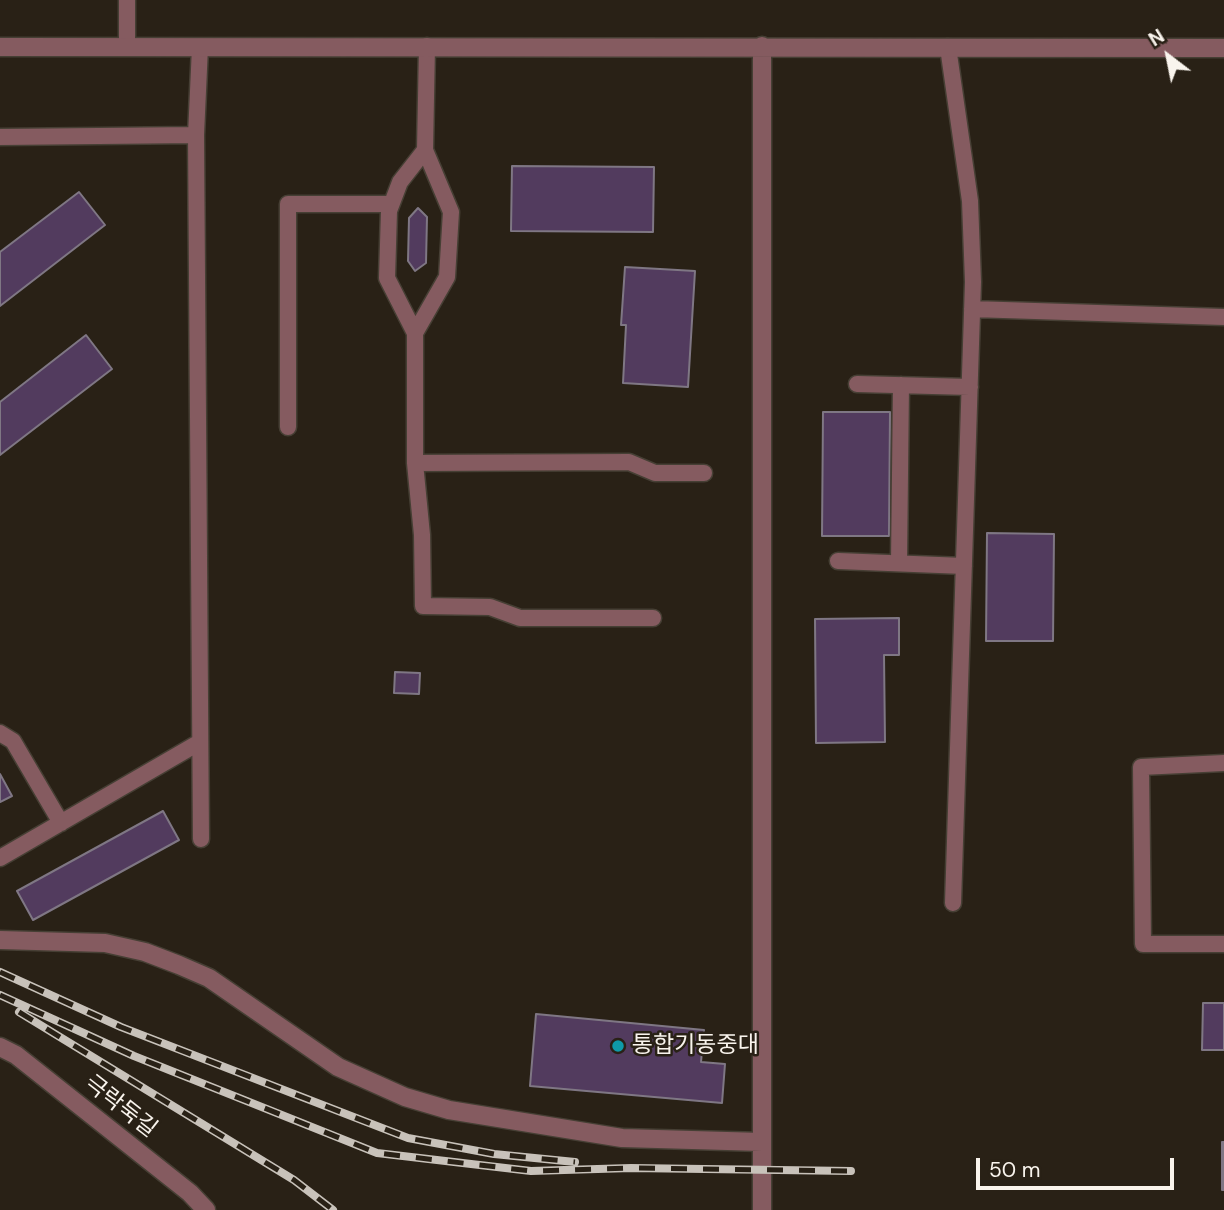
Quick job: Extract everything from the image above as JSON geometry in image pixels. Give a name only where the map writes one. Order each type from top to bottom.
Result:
[{"type":"street","points":[[762,46],[762,1210]]},
{"type":"street","points":[[0,47],[1224,48]]},
{"type":"street","points":[[0,940],[105,943],[168,960],[209,978],[338,1067],[405,1097],[449,1110],[622,1139],[762,1142]]},
{"type":"street","name":"극락둑길","points":[[0,1047],[16,1055],[190,1193],[206,1210]]},
{"type":"lane","points":[[127,0],[127,47]]},
{"type":"lane","points":[[415,333],[447,277],[451,212],[425,150],[427,46]]},
{"type":"lane","points":[[200,47],[196,135],[201,839]]},
{"type":"lane","points":[[948,47],[970,201],[972,309],[953,903]]},
{"type":"lane","points":[[0,137],[196,135]]},
{"type":"lane","points":[[425,150],[400,182],[391,204],[387,278],[415,333],[415,463],[422,535],[422,606],[490,607],[520,618],[653,618]]},
{"type":"lane","points":[[288,427],[288,204],[391,204]]},
{"type":"lane","points":[[972,309],[1224,317]]},
{"type":"lane","points":[[856,384],[970,387]]},
{"type":"lane","points":[[899,563],[901,385]]},
{"type":"lane","points":[[415,463],[629,462],[655,472],[704,473]]},
{"type":"lane","points":[[838,561],[964,566]]},
{"type":"lane","points":[[0,733],[13,741],[61,823]]},
{"type":"lane","points":[[0,858],[200,742]]},
{"type":"lane","points":[[1224,763],[1141,767],[1143,944],[1224,944]]},
{"type":"building","points":[[512,166],[654,167],[653,232],[511,231]]},
{"type":"building","points":[[79,192],[105,225],[0,306],[0,252]]},
{"type":"building","points":[[418,208],[427,217],[426,263],[415,271],[408,261],[409,218]]},
{"type":"building","points":[[625,267],[695,271],[688,387],[623,383],[626,325],[621,325]]},
{"type":"building","points":[[86,335],[112,369],[0,455],[0,402]]},
{"type":"building","points":[[823,412],[890,412],[889,536],[822,536]]},
{"type":"building","points":[[987,533],[1054,534],[1053,641],[986,641]]},
{"type":"building","points":[[899,618],[899,655],[884,655],[885,742],[816,743],[815,619]]},
{"type":"building","points":[[395,672],[420,673],[419,694],[394,693]]},
{"type":"building","points":[[0,774],[12,796],[0,802]]},
{"type":"building","points":[[163,811],[179,840],[33,920],[17,891]]},
{"type":"building","points":[[1203,1003],[1224,1003],[1224,1050],[1202,1050]]},
{"type":"building","name":"통합기동중대","points":[[536,1014],[704,1030],[701,1062],[725,1064],[722,1103],[530,1086]]},
{"type":"building","points":[[1224,1142],[1224,1190],[1222,1190]]},
{"type":"railway","points":[[0,972],[121,1027],[408,1138],[494,1154],[575,1162]]},
{"type":"railway","points":[[0,995],[134,1056],[377,1153],[531,1171],[631,1168],[851,1171]]},
{"type":"railway","points":[[19,1012],[294,1180],[333,1210]]},
{"type":"place","name":"통합기동중대","points":[[618,1046]]}]
